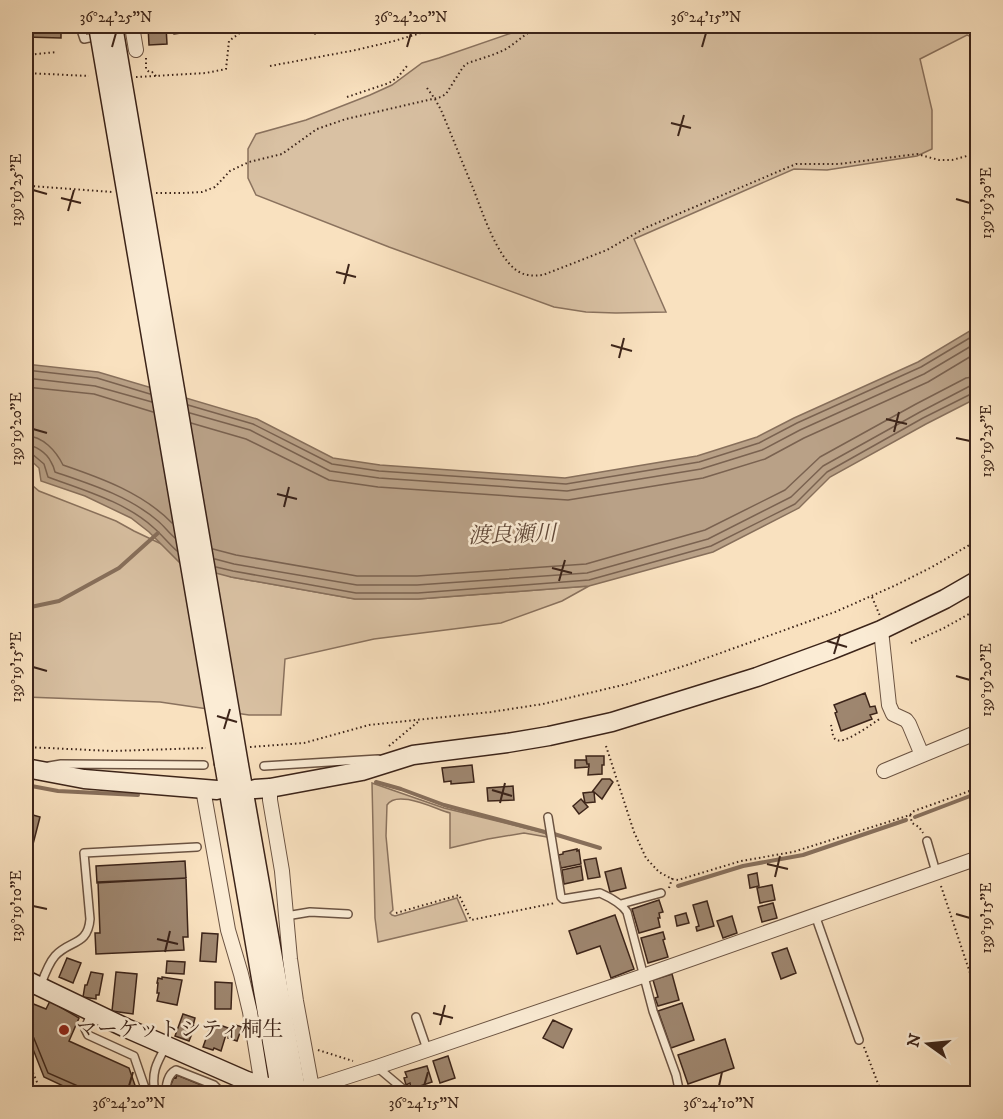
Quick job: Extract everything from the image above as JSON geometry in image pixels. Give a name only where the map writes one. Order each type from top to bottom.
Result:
[{"type":"street","points":[[113,26],[231,764],[288,1090]]},
{"type":"street","points":[[132,27],[141,55]]},
{"type":"street","points":[[90,29],[231,764]]},
{"type":"street","points":[[288,1090],[304,1049],[290,959],[282,871],[270,800],[262,789],[362,771],[382,761],[413,755],[517,742],[612,722],[757,677],[945,599],[978,580]]},
{"type":"street","points":[[882,626],[891,712],[909,724],[922,755]]},
{"type":"street","points":[[884,771],[978,732]]},
{"type":"street","points":[[30,769],[84,779],[210,790],[228,930],[250,1012],[288,1090]]},
{"type":"street","points":[[33,983],[166,1046],[288,1090],[371,1068],[644,976],[978,858]]},
{"type":"lane","points":[[90,29],[84,39],[132,27]]},
{"type":"lane","points":[[264,766],[382,761]]},
{"type":"lane","points":[[30,769],[60,764],[204,765]]},
{"type":"lane","points":[[548,817],[563,899],[600,893],[621,904],[661,892]]},
{"type":"lane","points":[[927,841],[936,872]]},
{"type":"lane","points":[[33,983],[57,954],[79,941],[87,933],[90,919],[84,853],[197,847]]},
{"type":"lane","points":[[621,904],[627,912],[653,1011],[676,1075],[680,1094]]},
{"type":"lane","points":[[286,916],[310,912],[348,914]]},
{"type":"lane","points":[[815,915],[859,1040]]},
{"type":"lane","points":[[92,1011],[85,1029],[87,1035],[134,1056],[147,1094]]},
{"type":"lane","points":[[416,1017],[427,1049]]},
{"type":"lane","points":[[155,1094],[153,1074],[166,1046]]},
{"type":"lane","points":[[371,1068],[409,1094]]},
{"type":"lane","points":[[167,1094],[165,1087],[173,1070],[214,1085],[217,1088],[215,1094]]},
{"type":"path","points":[[270,66],[356,50],[444,26]]},
{"type":"path","points":[[282,154],[317,129],[346,119],[435,99],[446,94],[466,64],[504,50],[541,26]]},
{"type":"path","points":[[132,77],[206,73],[226,69],[229,41],[241,32]]},
{"type":"path","points":[[26,55],[57,52]]},
{"type":"path","points":[[31,74],[32,55]]},
{"type":"path","points":[[141,55],[146,69],[156,76]]},
{"type":"path","points":[[347,97],[389,83],[407,66]]},
{"type":"path","points":[[26,73],[88,76]]},
{"type":"path","points":[[427,88],[441,110],[486,222],[501,252],[517,272],[533,276],[543,275],[607,250],[645,228],[796,164],[839,164],[917,154],[939,160],[952,160],[978,153]]},
{"type":"path","points":[[249,747],[287,745],[369,725],[419,721],[543,704],[627,684],[776,635],[872,597],[932,567],[978,540]]},
{"type":"path","points":[[872,597],[882,626]]},
{"type":"path","points":[[911,643],[978,609]]},
{"type":"path","points":[[831,725],[834,738],[842,741],[849,739],[891,712]]},
{"type":"path","points":[[382,761],[393,742],[419,721]]},
{"type":"path","points":[[606,746],[634,832],[646,858],[659,872],[678,880],[741,861],[793,852],[909,815],[978,788]]},
{"type":"path","points":[[26,747],[112,751],[214,748]]},
{"type":"path","points":[[909,815],[912,823],[922,831],[927,841]]},
{"type":"path","points":[[936,872],[978,997]]},
{"type":"path","points":[[661,892],[670,888],[672,877]]},
{"type":"path","points":[[396,914],[459,895],[471,920],[532,909],[563,899]]},
{"type":"path","points":[[859,1040],[882,1094]]},
{"type":"path","points":[[304,1049],[311,1048],[371,1068]]},
{"type":"path","points":[[26,1056],[42,1094]]},
{"type":"shaded area","points":[[532,26],[977,26],[978,45],[972,37],[967,35],[920,59],[932,110],[932,149],[917,156],[827,170],[794,169],[634,239],[666,312],[586,312],[554,307],[389,247],[256,195],[248,178],[248,149],[256,134],[306,120],[370,95],[392,85],[422,63]]},
{"type":"shaded area","points":[[26,480],[39,491],[116,521],[231,577],[355,599],[418,599],[589,586],[562,601],[501,623],[374,639],[285,659],[281,715],[249,715],[160,702],[26,697]]},
{"type":"shaded area","points":[[372,783],[444,808],[545,833],[547,837],[524,833],[450,848],[450,813],[407,799],[392,801],[387,805],[386,836],[393,910],[390,913],[395,916],[457,898],[467,921],[378,942],[375,918]]},
{"type":"water","name":"渡良瀬川","points":[[978,326],[977,398],[830,477],[799,508],[713,552],[589,586],[418,599],[355,599],[231,577],[181,564],[149,532],[131,518],[85,496],[41,481],[39,468],[26,456],[26,364],[98,372],[257,419],[333,458],[380,465],[565,478],[697,456],[757,437],[918,362]]},
{"type":"building","points":[[148,26],[166,26],[167,44],[149,45]]},
{"type":"building","points":[[172,26],[187,26],[188,32],[174,34]]},
{"type":"building","points":[[203,26],[217,26],[211,32]]},
{"type":"building","points":[[304,26],[321,26],[315,34]]},
{"type":"building","points":[[26,27],[61,28],[61,38],[26,37]]},
{"type":"building","points":[[865,693],[870,707],[875,706],[877,713],[870,715],[872,719],[841,731],[834,705]]},
{"type":"building","points":[[586,756],[604,756],[602,774],[588,775],[589,764],[587,764]]},
{"type":"building","points":[[575,760],[586,760],[589,767],[575,768]]},
{"type":"building","points":[[472,765],[474,782],[451,784],[451,781],[444,782],[442,768]]},
{"type":"building","points":[[602,779],[610,779],[613,782],[602,799],[592,792]]},
{"type":"building","points":[[513,786],[514,800],[488,801],[487,788]]},
{"type":"building","points":[[594,792],[595,802],[585,803],[583,793]]},
{"type":"building","points":[[581,799],[588,807],[579,814],[573,806]]},
{"type":"building","points":[[26,813],[40,817],[32,848],[26,846]]},
{"type":"building","points":[[577,849],[581,864],[561,868],[558,855]]},
{"type":"building","points":[[596,858],[600,877],[588,879],[584,860]]},
{"type":"building","points":[[185,861],[186,878],[97,883],[96,866]]},
{"type":"building","points":[[581,866],[583,880],[564,884],[562,870]]},
{"type":"building","points":[[621,868],[626,888],[610,892],[605,872]]},
{"type":"building","points":[[757,873],[759,886],[750,888],[748,875]]},
{"type":"building","points":[[186,878],[188,937],[183,937],[184,950],[96,954],[95,933],[100,933],[98,882]]},
{"type":"building","points":[[772,885],[775,900],[760,903],[757,888]]},
{"type":"building","points":[[659,900],[663,912],[659,913],[660,918],[658,918],[660,927],[639,933],[632,909]]},
{"type":"building","points":[[707,901],[714,926],[697,931],[696,927],[699,926],[693,905]]},
{"type":"building","points":[[773,903],[777,918],[762,922],[758,907]]},
{"type":"building","points":[[686,913],[689,923],[677,926],[675,916]]},
{"type":"building","points":[[615,915],[634,969],[611,978],[600,946],[577,954],[569,931]]},
{"type":"building","points":[[732,916],[737,933],[723,938],[717,921]]},
{"type":"building","points":[[663,932],[668,957],[648,963],[641,938]]},
{"type":"building","points":[[202,933],[218,934],[216,962],[200,961]]},
{"type":"building","points":[[787,948],[796,973],[781,979],[772,953]]},
{"type":"building","points":[[67,958],[81,963],[73,983],[59,977]]},
{"type":"building","points":[[167,961],[185,962],[184,974],[166,973]]},
{"type":"building","points":[[91,972],[103,974],[99,995],[96,995],[96,999],[83,997]]},
{"type":"building","points":[[116,972],[137,974],[133,1014],[112,1011]]},
{"type":"building","points":[[672,974],[679,1000],[658,1006],[653,980]]},
{"type":"building","points":[[162,977],[182,980],[177,1005],[157,1001],[158,978],[162,979]]},
{"type":"building","points":[[215,982],[232,983],[231,1009],[215,1009]]},
{"type":"building","points":[[26,1001],[46,1009],[50,1001],[79,1018],[69,1041],[129,1068],[138,1094],[81,1094],[78,1086],[48,1073],[33,1036],[26,1026]]},
{"type":"building","points":[[682,1003],[694,1040],[671,1048],[658,1011]]},
{"type":"building","points":[[183,1014],[195,1018],[193,1026],[195,1026],[189,1041],[175,1036]]},
{"type":"building","points":[[553,1020],[572,1029],[563,1048],[543,1038]]},
{"type":"building","points":[[212,1022],[228,1028],[221,1051],[203,1047]]},
{"type":"building","points":[[232,1024],[242,1027],[237,1041],[228,1038]]},
{"type":"building","points":[[26,1026],[33,1036],[48,1073],[78,1086],[81,1094],[75,1094],[74,1091],[44,1077],[26,1035]]},
{"type":"building","points":[[725,1039],[734,1068],[688,1084],[678,1055]]},
{"type":"building","points":[[448,1056],[455,1078],[440,1083],[433,1061]]},
{"type":"building","points":[[427,1066],[432,1082],[411,1089],[410,1083],[406,1085],[405,1072]]},
{"type":"building","points":[[177,1075],[211,1089],[209,1094],[174,1094],[175,1089],[170,1087]]},
{"type":"waterway","points":[[26,608],[59,601],[119,568],[158,533]]},
{"type":"waterway","points":[[376,782],[444,805],[545,832]]},
{"type":"waterway","points":[[26,785],[58,791],[138,795]]},
{"type":"waterway","points":[[915,817],[978,793]]},
{"type":"waterway","points":[[678,886],[743,866],[803,855],[906,820]]},
{"type":"waterway","points":[[554,834],[600,848]]},
{"type":"place","name":"マーケットシティ桐生","points":[[64,1030]]}]
